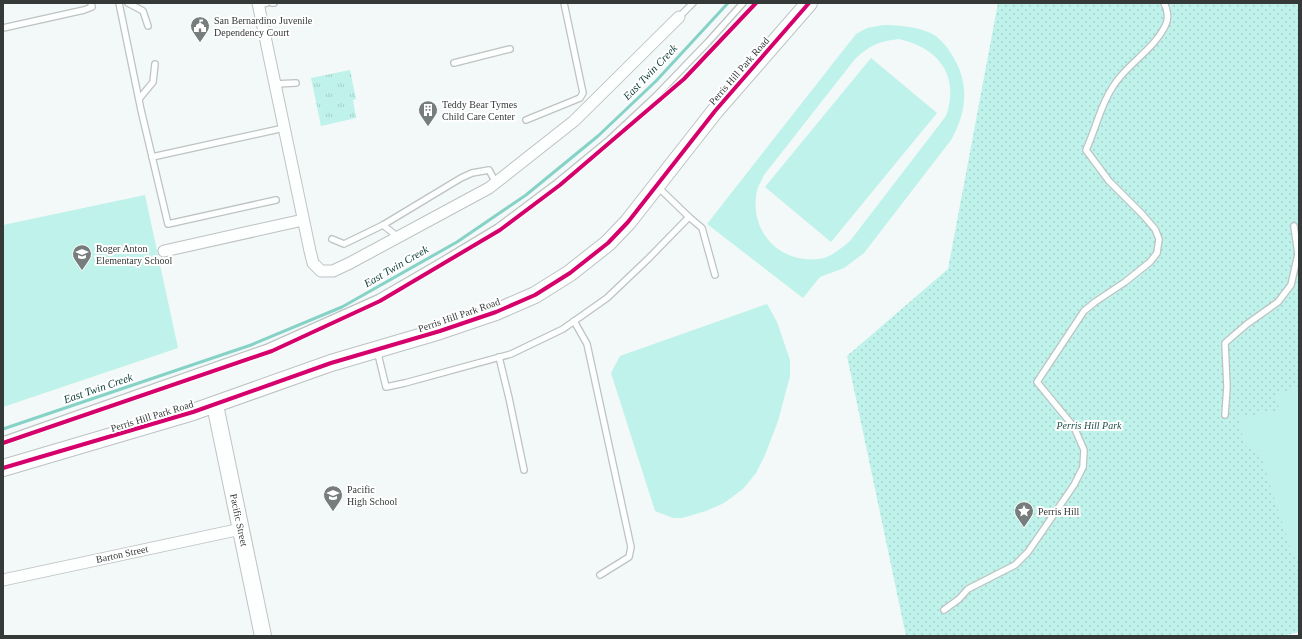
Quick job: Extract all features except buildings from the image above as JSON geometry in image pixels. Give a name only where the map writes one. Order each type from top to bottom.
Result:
[{"type":"street","name":"Perris Hill Park Road","points":[[3,468],[214,405],[331,363],[440,331],[496,312],[535,295],[570,273],[608,243],[628,222],[716,111],[809,3]]},
{"type":"street","points":[[261,4],[275,84],[303,220],[313,263],[321,271],[333,271],[489,188],[574,121],[679,17]]},
{"type":"street","points":[[164,251],[303,220]]},
{"type":"street","name":"Pacific Street","points":[[214,405],[263,636]]},
{"type":"street","name":"Barton Street","points":[[3,580],[240,529]]},
{"type":"lane","points":[[3,28],[84,10],[92,6],[91,3]]},
{"type":"lane","points":[[119,3],[139,99],[168,224],[276,200]]},
{"type":"lane","points":[[128,3],[143,11],[148,26]]},
{"type":"lane","points":[[526,120],[580,98],[583,93],[564,3]]},
{"type":"lane","points":[[679,17],[693,3]]},
{"type":"lane","points":[[3,440],[268,347],[378,298],[442,261],[498,227],[554,185],[610,139],[656,96],[743,3]]},
{"type":"lane","points":[[944,610],[959,599],[968,589],[1016,565],[1028,552],[1074,485],[1083,467],[1084,450],[1074,427],[1037,382],[1084,311],[1125,282],[1150,262],[1157,254],[1159,239],[1155,229],[1109,181],[1086,150],[1102,105],[1119,78],[1158,37],[1167,22],[1167,8],[1164,3]]},
{"type":"lane","points":[[454,63],[510,49]]},
{"type":"lane","points":[[139,99],[153,82],[155,64]]},
{"type":"lane","points":[[275,84],[296,82]]},
{"type":"lane","points":[[152,157],[284,128]]},
{"type":"lane","points":[[332,239],[344,244],[383,224],[472,173],[490,170],[496,183]]},
{"type":"lane","points":[[656,185],[702,228],[715,275]]},
{"type":"lane","points":[[377,350],[386,386],[406,383],[511,354],[528,347],[563,329],[607,298],[648,260],[689,217]]},
{"type":"lane","points":[[383,224],[398,237]]},
{"type":"lane","points":[[1225,415],[1227,387],[1225,343],[1278,302],[1291,285],[1298,254],[1294,226]]},
{"type":"lane","points":[[574,321],[587,344],[631,547],[629,557],[600,575]]},
{"type":"lane","points":[[499,357],[524,470]]},
{"type":"green space","name":"Perris Hill Park","points":[[998,3],[1299,3],[1299,632],[1282,636],[906,636],[847,356],[948,269]]},
{"type":"green space","points":[[883,25],[904,26],[925,31],[937,37],[950,52],[962,76],[964,87],[963,108],[951,140],[864,253],[844,268],[820,277],[803,298],[707,224],[856,34],[867,28]],"holes":[[[899,39],[913,43],[925,49],[935,57],[943,66],[948,76],[950,102],[946,116],[850,241],[835,253],[824,258],[809,259],[795,257],[782,252],[772,244],[763,233],[758,220],[756,206],[757,191],[764,175],[860,54],[870,47],[886,41]]]},
{"type":"green space","points":[[871,58],[937,113],[831,242],[765,187]]},
{"type":"green space","points":[[350,70],[356,99],[353,100],[356,118],[321,126],[311,78]]},
{"type":"green space","points":[[145,195],[178,348],[3,407],[3,225]]},
{"type":"green space","points":[[767,304],[777,322],[790,360],[790,376],[778,421],[765,455],[756,473],[743,489],[724,503],[706,511],[682,518],[673,518],[655,511],[611,373],[620,356]]},
{"type":"green space","points":[[1299,388],[1299,558],[1292,553],[1259,451],[1245,446],[1238,418],[1279,410],[1276,393]]},
{"type":"waterway","name":"East Twin Creek","points":[[3,429],[251,345],[342,307],[457,242],[526,195],[598,136],[656,81],[728,3]]},
{"type":"cycle path","points":[[3,443],[272,351],[380,301],[500,230],[560,185],[684,79],[756,3]]},
{"type":"cycle path","points":[[3,468],[193,412],[331,363],[440,331],[496,312],[535,295],[570,273],[608,243],[628,222],[715,111],[809,3]]},
{"type":"place","name":"San Bernardino Juvenile Dependency Court","points":[[200,43]]},
{"type":"place","name":"Teddy Bear Tymes Child Care Center","points":[[428,127]]},
{"type":"place","name":"Roger Anton Elementary School","points":[[82,271]]},
{"type":"place","name":"Pacific High School","points":[[333,512]]},
{"type":"place","name":"Perris Hill","points":[[1024,528]]}]
